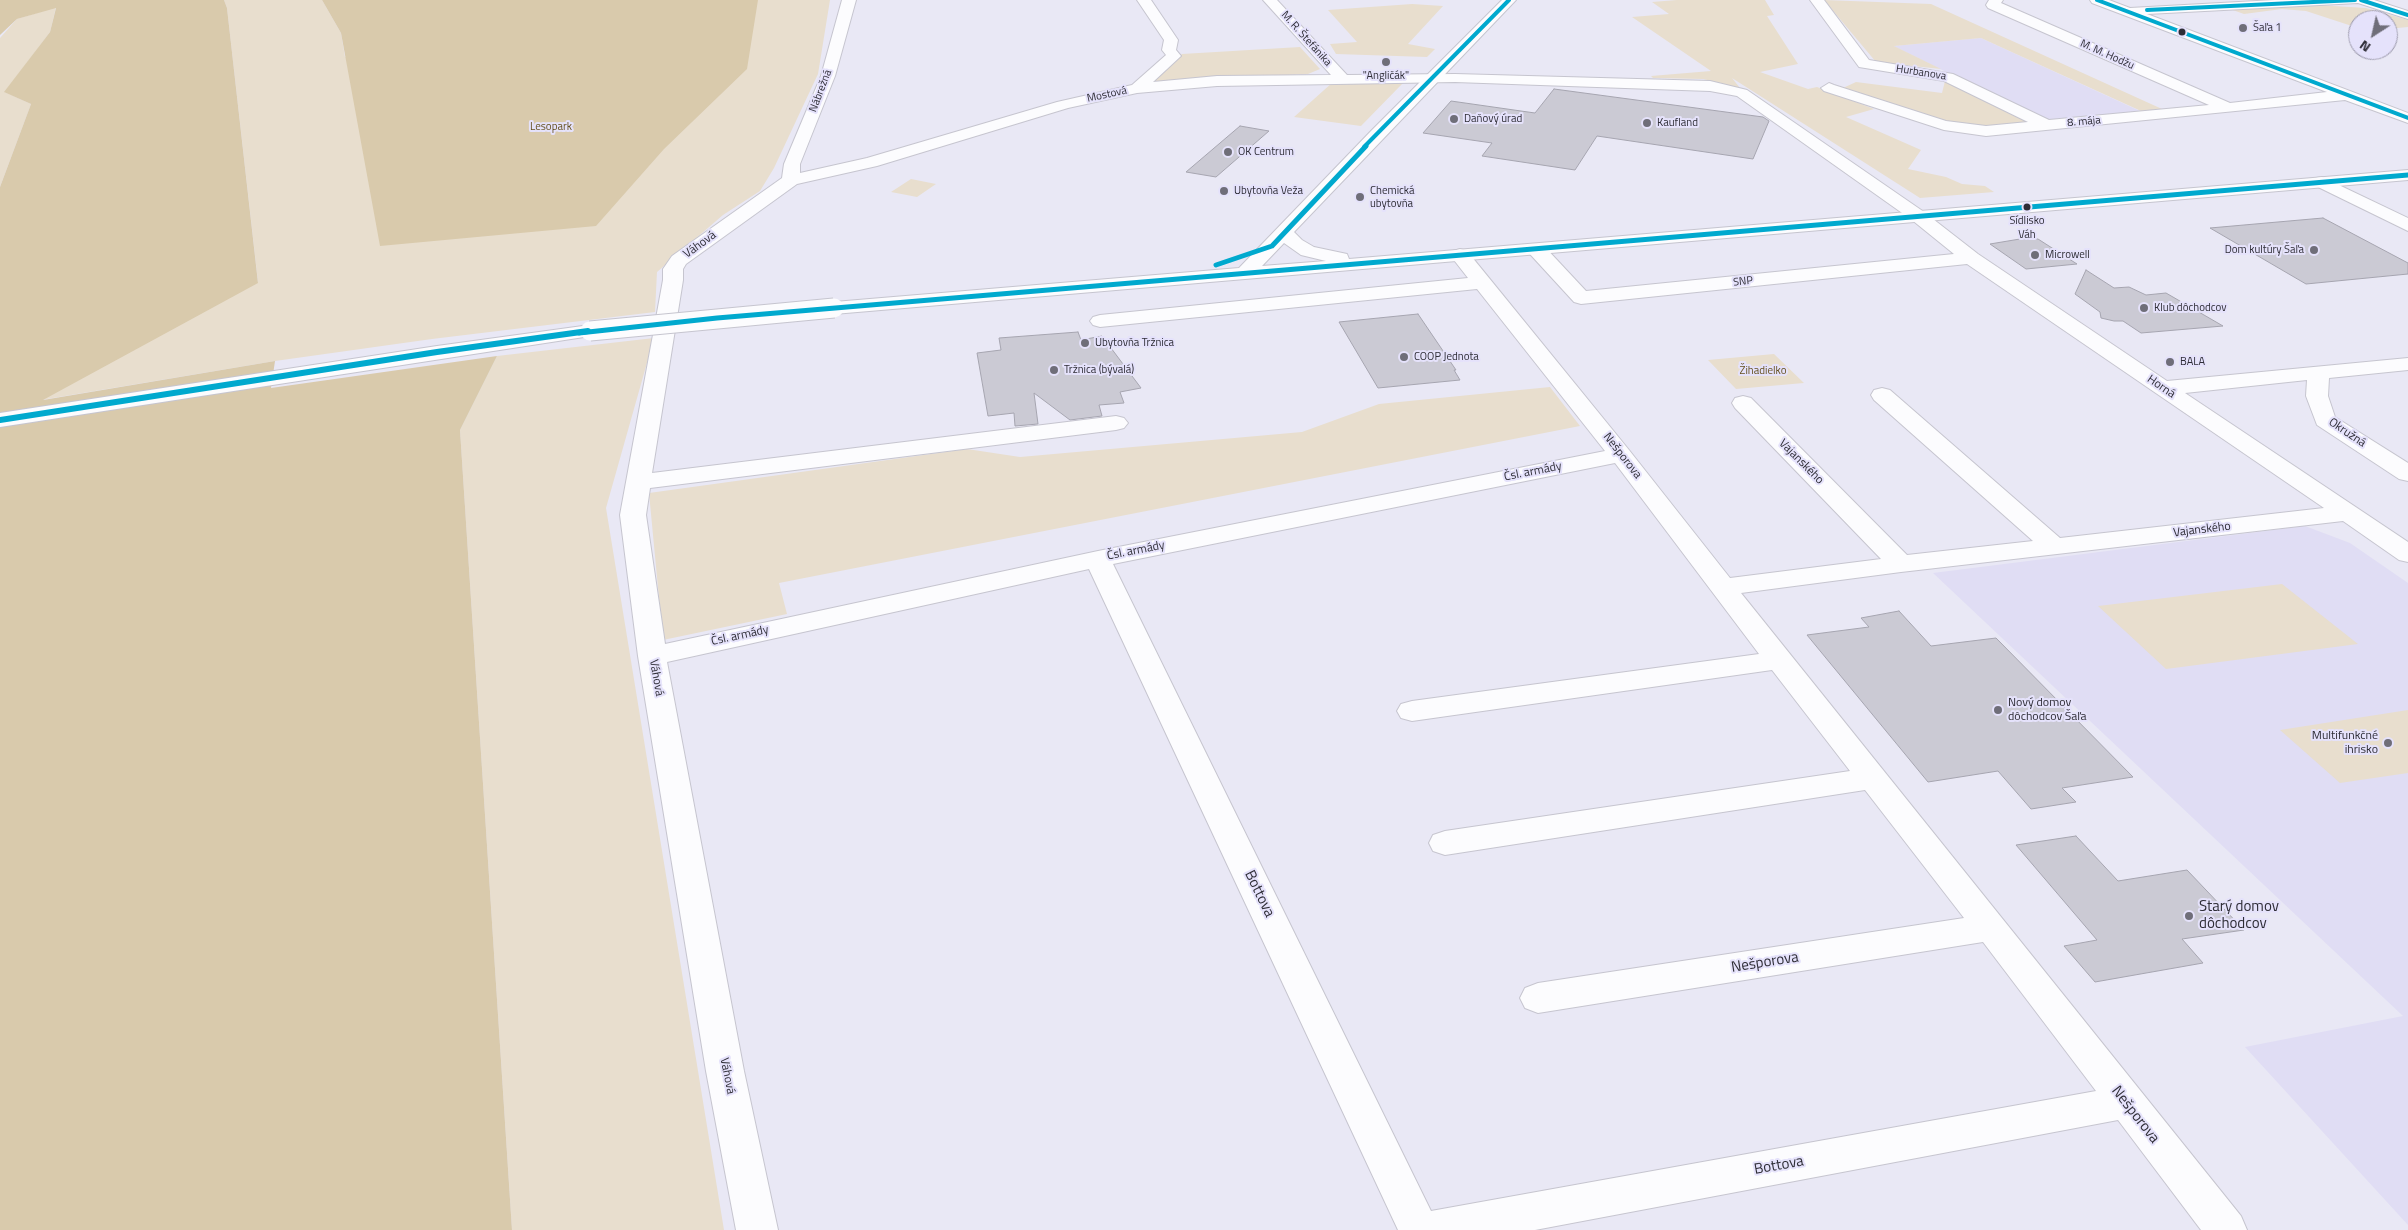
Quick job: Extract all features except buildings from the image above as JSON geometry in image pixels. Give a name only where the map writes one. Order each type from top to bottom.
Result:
[{"type":"street","name":"Nábrežná","points":[[790,180],[792,164],[828,76],[849,0]]},
{"type":"street","points":[[1137,88],[1174,56],[1169,50],[1171,40],[1144,0]]},
{"type":"street","name":"M. R. Štefánika","points":[[1270,0],[1342,78]]},
{"type":"street","points":[[1245,273],[1377,134],[1435,78],[1508,0]]},
{"type":"street","name":"Hurbanova","points":[[1817,0],[1864,64],[1948,77],[2046,125]]},
{"type":"street","name":"M. M. Hodžu","points":[[1996,0],[1993,5],[2226,107]]},
{"type":"street","points":[[2097,0],[2408,118]]},
{"type":"street","points":[[2127,12],[2355,0]]},
{"type":"street","points":[[2362,0],[2408,15]]},
{"type":"street","name":"Mostová","points":[[790,180],[871,162],[1063,105],[1137,88],[1217,81],[1435,78],[1710,86],[1742,93],[1898,202]]},
{"type":"street","name":"8. mája","points":[[1829,88],[1944,125],[1986,131],[2345,95]]},
{"type":"street","points":[[8,419],[437,352],[590,331],[1174,278],[2408,175]]},
{"type":"street","name":"Váhová","points":[[757,1230],[725,1071],[652,656],[633,530],[633,515],[673,280],[673,269],[679,260],[790,180]]},
{"type":"street","points":[[2322,182],[2408,225]]},
{"type":"street","points":[[1885,219],[1898,202]]},
{"type":"street","name":"Horná","points":[[1898,202],[1971,258],[2408,554]]},
{"type":"street","points":[[1174,278],[1278,239],[1315,253],[1354,260],[1391,261]]},
{"type":"street","name":"SNP","points":[[1536,249],[1581,298],[1971,258]]},
{"type":"street","name":"Nešporova","points":[[1460,255],[1621,455],[1779,660],[1991,927],[2226,1230]]},
{"type":"street","points":[[1100,321],[1482,282]]},
{"type":"street","points":[[2163,388],[2408,364]]},
{"type":"street","name":"Okružná","points":[[2319,372],[2317,396],[2326,420],[2408,474]]},
{"type":"street","points":[[1882,395],[2055,547]]},
{"type":"street","name":"Vajanského","points":[[1742,403],[1902,564]]},
{"type":"street","points":[[638,482],[1116,423]]},
{"type":"street","name":"Čsl. armády","points":[[652,656],[1098,559],[1621,455]]},
{"type":"street","name":"Vajanského","points":[[1724,588],[1902,564],[2349,513]]},
{"type":"street","name":"Bottova","points":[[1098,559],[1419,1230]]},
{"type":"street","points":[[1412,711],[1779,660]]},
{"type":"street","points":[[1445,843],[1873,778]]},
{"type":"street","name":"Nešporova","points":[[1538,998],[1991,927]]},
{"type":"street","name":"Bottova","points":[[1433,1230],[2125,1102]]},
{"type":"shaded area","points":[[1981,38],[2140,111],[2045,120],[1893,46]]},
{"type":"shaded area","points":[[2305,526],[2350,543],[2408,583],[2408,1225],[2245,1047],[2403,1016],[1933,573]]},
{"type":"green space","points":[[0,0],[224,0],[227,8],[258,283],[43,400],[275,361],[271,388],[497,356],[460,430],[512,1230],[0,1230],[0,187],[31,104],[4,92],[50,32],[56,8],[17,19],[0,35]]},
{"type":"green space","points":[[224,0],[322,0],[341,33],[345,57],[589,0],[830,0],[818,74],[774,168],[760,191],[723,215],[657,272],[655,312],[432,339],[275,361],[41,400],[258,282],[227,8]]},
{"type":"green space","name":"Lesopark","points":[[322,0],[758,0],[747,69],[664,149],[596,226],[380,246],[341,33]]},
{"type":"green space","points":[[1677,0],[1765,0],[1774,15],[1767,16],[1798,64],[1760,72],[1808,89],[1817,87],[1874,109],[1846,117],[1921,150],[1908,169],[1946,177],[1962,184],[1985,186],[1994,192],[1920,198],[1732,78],[1740,88],[1703,79],[1653,78],[1651,76],[1711,71],[1632,17],[1669,14],[1652,2]]},
{"type":"green space","points":[[1824,0],[1931,4],[2162,109],[2141,111],[1981,38],[1894,46],[1941,69],[1876,62]]},
{"type":"green space","points":[[1412,4],[1443,6],[1408,44],[1435,49],[1427,57],[1336,54],[1330,44],[1357,42],[1328,10]]},
{"type":"green space","points":[[2302,4],[2373,10],[2348,10],[2348,25],[2306,11],[2282,9],[2244,14],[2227,8]]},
{"type":"green space","points":[[56,7],[50,32],[5,92],[31,104],[0,187],[0,38],[17,19]]},
{"type":"green space","points":[[2398,17],[2408,20],[2408,27],[2398,28]]},
{"type":"green space","points":[[1300,47],[1320,69],[1308,74],[1150,82],[1182,54]]},
{"type":"green space","points":[[1945,81],[2037,123],[1973,127],[1948,124],[1843,88],[1856,82],[1942,93]]},
{"type":"green space","points":[[1333,82],[1403,83],[1361,126],[1294,117]]},
{"type":"green space","points":[[911,179],[936,184],[917,197],[891,192]]},
{"type":"green space","points":[[654,338],[606,508],[724,1230],[512,1230],[460,430],[497,356]]},
{"type":"green space","name":"Žihadielko","points":[[1774,354],[1804,383],[1736,389],[1708,360]]},
{"type":"green space","points":[[1550,387],[1580,426],[779,583],[787,614],[663,640],[649,493],[967,449],[1020,457],[1302,432],[1379,404]]},
{"type":"green space","points":[[2282,584],[2358,644],[2166,669],[2098,606]]},
{"type":"green space","points":[[2408,710],[2408,773],[2340,783],[2280,730]]},
{"type":"transit line","points":[[1216,265],[1272,246],[1377,134],[1509,0]]},
{"type":"transit line","points":[[2097,0],[2408,118]]},
{"type":"transit line","points":[[2147,10],[2355,0]]},
{"type":"transit line","points":[[2361,0],[2408,15]]},
{"type":"transit line","points":[[0,420],[437,352],[590,331],[717,318],[2408,175]]},
{"type":"place","name":"Šaľa 1","points":[[2243,28]]},
{"type":"place","name":"\"Angličák\"","points":[[1386,62]]},
{"type":"place","name":"Daňový úrad","points":[[1454,119]]},
{"type":"place","name":"Kaufland","points":[[1647,123]]},
{"type":"place","name":"OK Centrum","points":[[1228,152]]},
{"type":"place","name":"Ubytovňa Veža","points":[[1224,191]]},
{"type":"place","name":"Chemická ubytovňa","points":[[1360,197]]},
{"type":"place","name":"Sídlisko Váh","points":[[2027,207]]},
{"type":"place","name":"Dom kultúry Šaľa","points":[[2314,250]]},
{"type":"place","name":"Microwell","points":[[2035,255]]},
{"type":"place","name":"Klub dôchodcov","points":[[2144,308]]},
{"type":"place","name":"Ubytovňa Tržnica","points":[[1085,343]]},
{"type":"place","name":"COOP Jednota","points":[[1404,357]]},
{"type":"place","name":"BALA","points":[[2170,362]]},
{"type":"place","name":"Tržnica (bývalá)","points":[[1054,370]]},
{"type":"place","name":"Nový domov dôchodcov Šaľa","points":[[1998,710]]},
{"type":"place","name":"Multifunkčné ihrisko","points":[[2388,743]]},
{"type":"place","name":"Starý domov dôchodcov","points":[[2189,916]]}]
